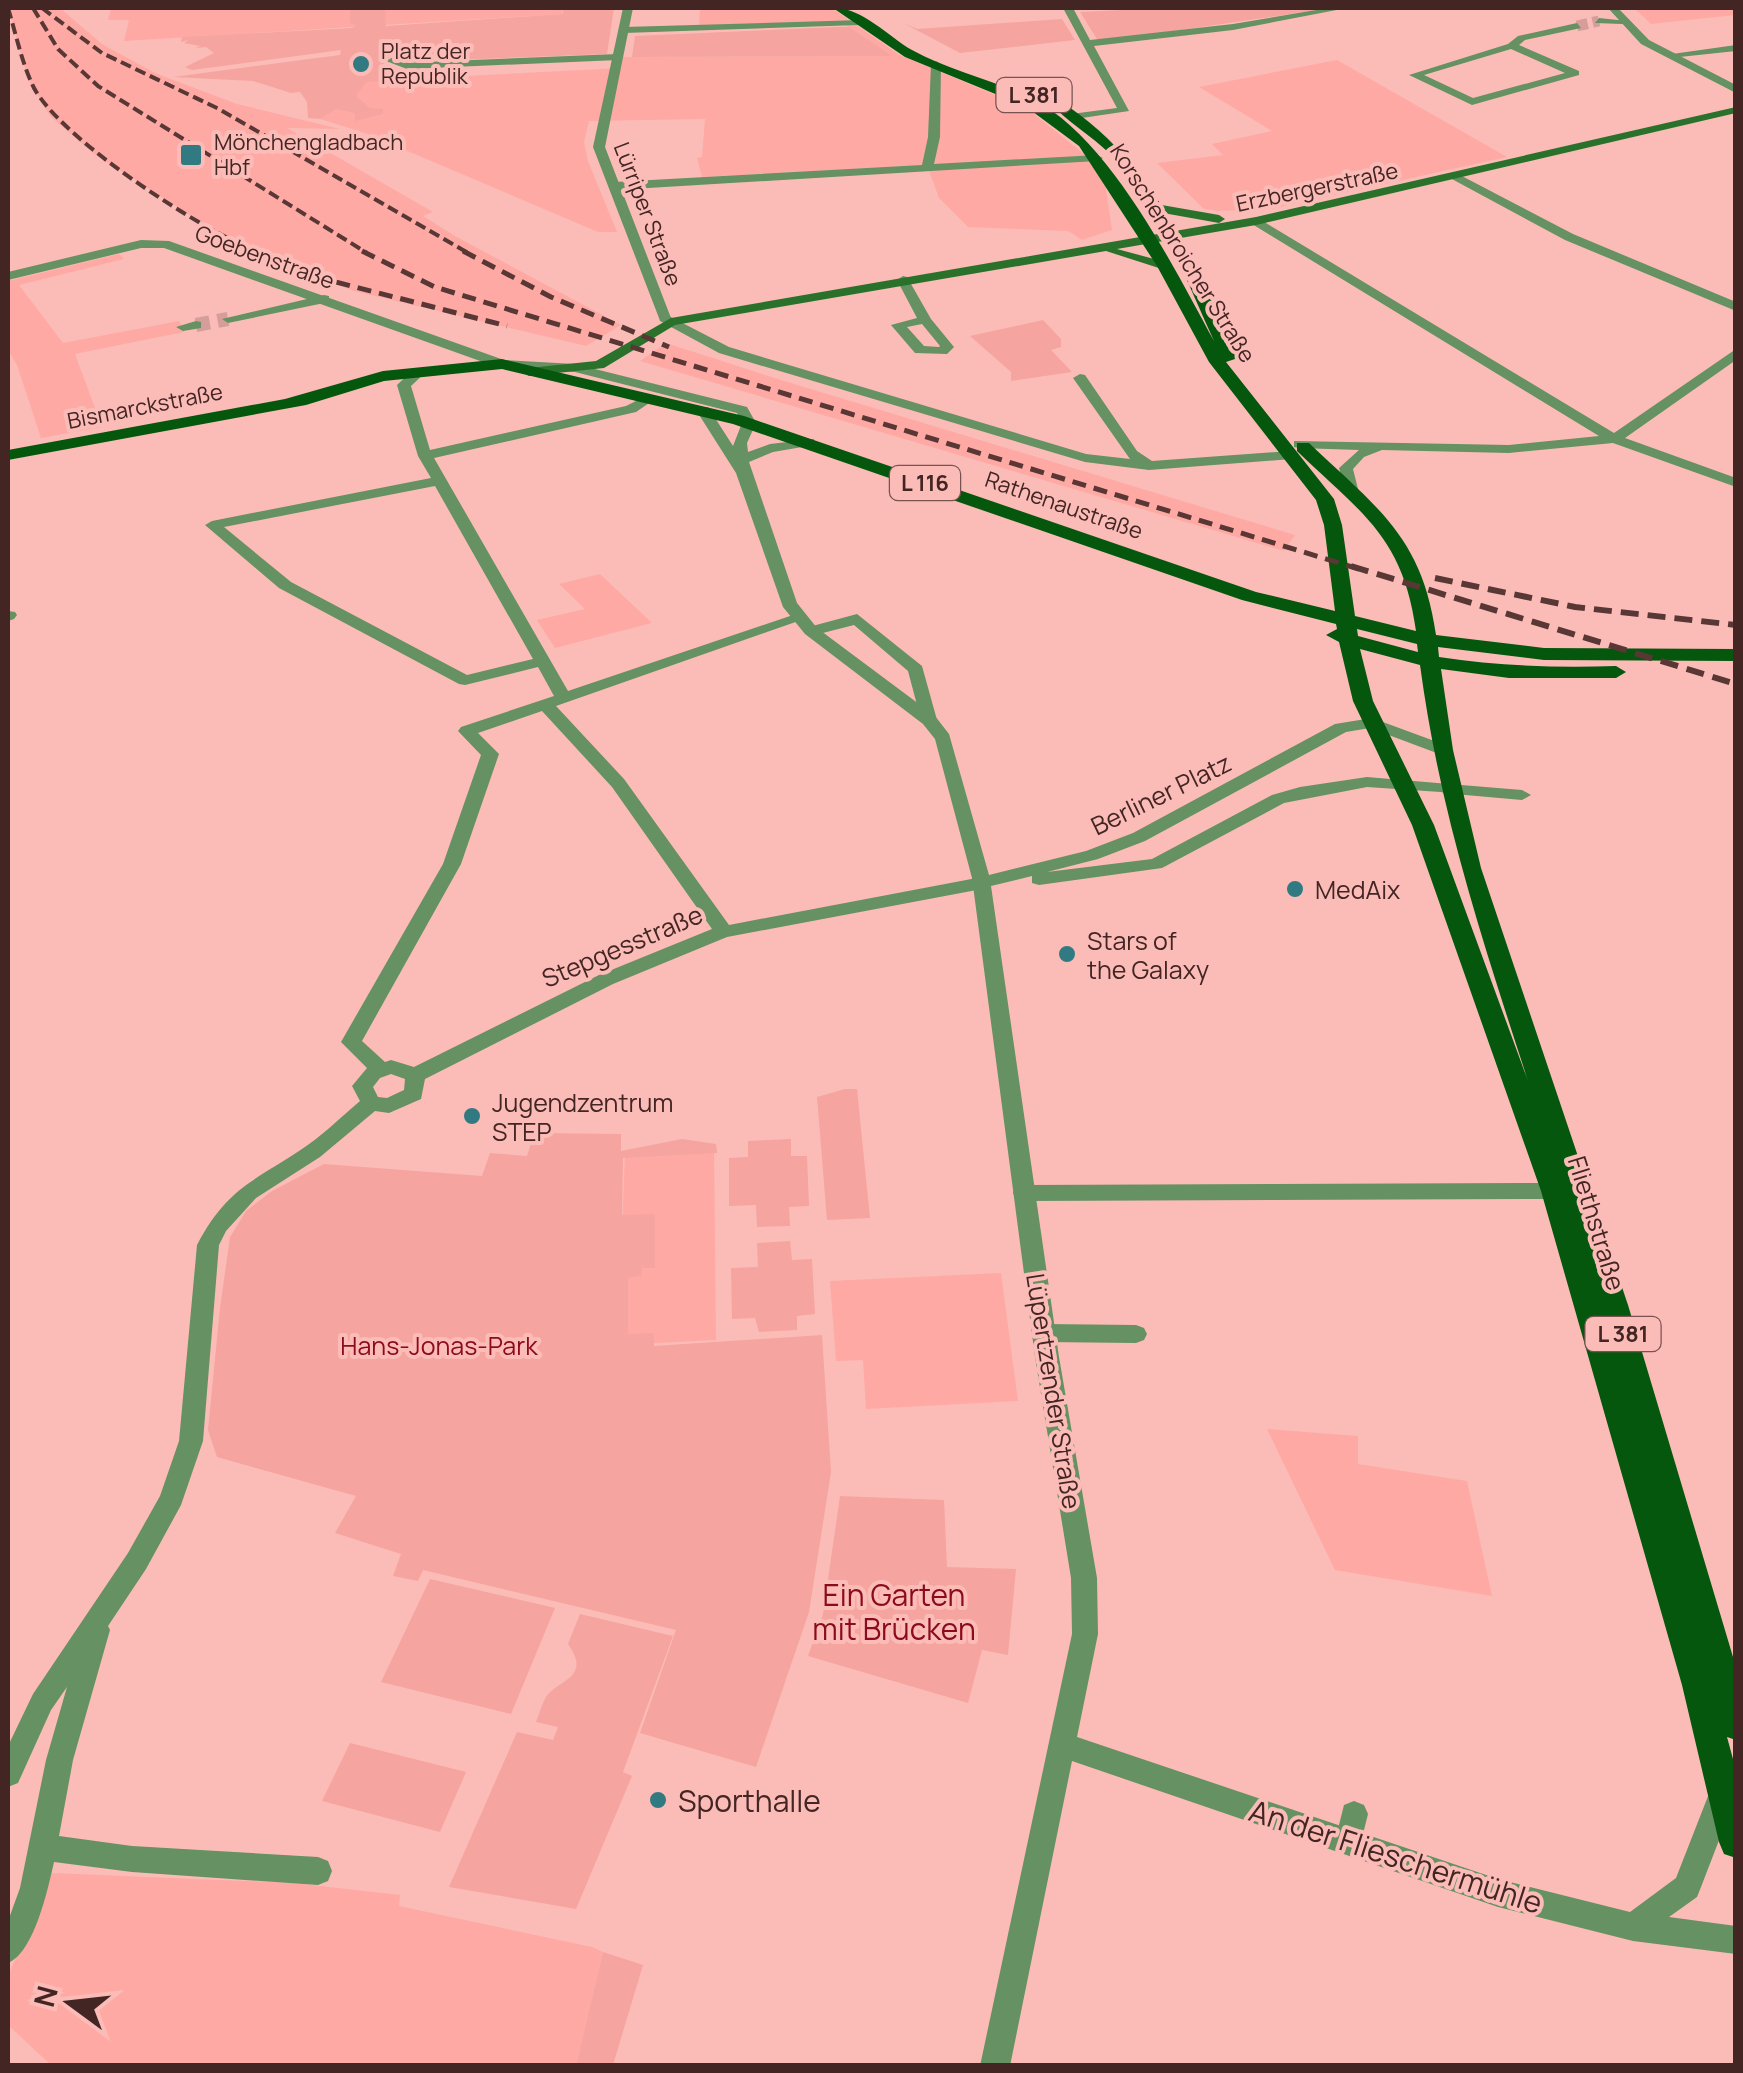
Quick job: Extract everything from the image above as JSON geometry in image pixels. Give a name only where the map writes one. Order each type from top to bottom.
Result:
[{"type":"main road","name":"Korschenbroicher Straße","points":[[840,8],[1075,116],[1098,130],[1122,156],[1171,236],[1230,359],[1295,449],[1330,512],[1346,630]]},
{"type":"main road","name":"Korschenbroicher Straße","points":[[855,15],[936,72],[1030,103],[1075,134],[1097,158],[1165,266],[1210,352],[1295,449],[1352,493],[1403,548],[1412,568],[1430,664]]},
{"type":"main road","name":"Erzbergerstraße","points":[[502,364],[594,360],[668,320],[1256,221],[1736,110]]},
{"type":"main road","points":[[1156,208],[1196,218],[1256,221]]},
{"type":"main road","points":[[1095,248],[1116,237],[1129,209]]},
{"type":"main road","points":[[1095,248],[1165,266]]},
{"type":"main road","name":"Erzbergerstraße","points":[[529,372],[574,368],[620,356],[668,320]]},
{"type":"main road","name":"Bismarckstraße","points":[[292,402],[424,370],[502,364]]},
{"type":"main road","name":"Rathenaustraße","points":[[502,364],[703,410],[809,442],[1250,596],[1296,621],[1383,640],[1430,664]]},
{"type":"main road","name":"Bismarckstraße","points":[[8,455],[292,402],[529,372]]},
{"type":"main road","points":[[1342,592],[1432,689]]},
{"type":"main road","name":"Fliethstraße","points":[[1346,630],[1372,723],[1430,843],[1554,1191],[1698,1685],[1736,1842]]},
{"type":"main road","name":"Rathenaustraße","points":[[1383,640],[1426,640]]},
{"type":"main road","name":"L 116","points":[[1426,640],[1580,656],[1736,655]]},
{"type":"main road","name":"L 116","points":[[1430,664],[1540,674],[1736,665]]},
{"type":"main road","name":"Fliethstraße","points":[[1430,664],[1449,789],[1494,947],[1639,1386],[1736,1725]]},
{"type":"street","name":"Lürriper Straße","points":[[628,8],[599,136],[668,320]]},
{"type":"street","points":[[1068,8],[1124,111]]},
{"type":"street","points":[[1090,43],[1218,30],[1342,8]]},
{"type":"street","points":[[1612,8],[1645,42],[1736,90]]},
{"type":"street","points":[[624,30],[855,15]]},
{"type":"street","points":[[1599,21],[1622,21]]},
{"type":"street","points":[[1512,46],[1576,73],[1472,102],[1414,74],[1512,46],[1522,38],[1577,26]]},
{"type":"street","points":[[1670,56],[1736,48]]},
{"type":"street","points":[[420,62],[618,56]]},
{"type":"street","points":[[927,170],[934,137],[936,72]]},
{"type":"street","points":[[1075,116],[1124,111]]},
{"type":"street","points":[[1098,130],[1124,111]]},
{"type":"street","points":[[615,186],[1097,158]]},
{"type":"street","points":[[1454,176],[1569,237],[1736,307]]},
{"type":"street","points":[[1256,221],[1614,440],[1736,483]]},
{"type":"street","name":"Goebenstraße","points":[[8,276],[141,244],[165,244],[502,364]]},
{"type":"street","points":[[903,280],[925,320]]},
{"type":"street","points":[[228,319],[324,299]]},
{"type":"street","points":[[668,320],[724,350],[1123,466],[1295,449],[1559,448],[1614,440],[1736,352]]},
{"type":"street","points":[[442,341],[443,356],[404,385],[425,456],[564,698]]},
{"type":"street","points":[[620,356],[619,366],[631,381]]},
{"type":"street","name":"Rathenaustraße","points":[[502,364],[574,368],[631,381],[736,407],[746,414],[749,423]]},
{"type":"street","points":[[1080,378],[1132,454],[1149,466]]},
{"type":"street","points":[[425,456],[631,410],[648,400]]},
{"type":"street","points":[[703,410],[742,466],[770,448],[809,442]]},
{"type":"street","name":"Lüpertzender Straße","points":[[749,423],[741,439],[742,466],[779,578],[805,624],[929,720]]},
{"type":"street","points":[[1352,493],[1345,479],[1346,468],[1359,454],[1426,448]]},
{"type":"street","points":[[439,481],[212,525],[285,585],[470,682],[545,662]]},
{"type":"street","name":"Lüpertzender Straße","points":[[805,624],[857,619],[916,670],[929,720],[948,751],[982,883],[1044,1333],[1084,1578],[1085,1634],[995,2066]]},
{"type":"street","points":[[381,1070],[350,1042],[452,864],[490,754],[468,731],[805,624]]},
{"type":"street","points":[[546,705],[618,782],[724,932]]},
{"type":"street","points":[[1372,723],[1442,750]]},
{"type":"street","name":"Berliner Platz","points":[[982,883],[1092,856],[1138,837],[1334,732],[1372,723]]},
{"type":"street","name":"Berliner Platz","points":[[982,883],[1156,864],[1278,798],[1346,784],[1403,782],[1522,795]]},
{"type":"street","name":"Stepgesstraße","points":[[415,1075],[591,985],[724,932],[982,883]]},
{"type":"street","points":[[8,1774],[42,1702],[101,1615],[172,1498],[191,1441],[208,1245],[219,1221],[249,1188],[306,1157],[371,1103],[389,1106],[408,1100],[418,1088],[415,1075],[400,1068],[381,1070],[362,1086],[371,1103]]},
{"type":"street","points":[[1024,1193],[1554,1191]]},
{"type":"street","points":[[1044,1333],[1136,1334]]},
{"type":"street","points":[[8,1950],[18,1934],[45,1848],[55,1778],[101,1615]]},
{"type":"street","name":"An der Flieschermühle","points":[[1063,1746],[1352,1828],[1498,1893],[1633,1927],[1736,1940]]},
{"type":"street","points":[[1633,1927],[1687,1886],[1722,1793]]},
{"type":"street","points":[[45,1848],[132,1860],[318,1871]]},
{"type":"shaded area","points":[[8,8],[60,8],[102,44],[155,73],[237,104],[340,129],[287,128],[433,212],[423,216],[455,236],[621,325],[586,346],[354,291],[246,251],[93,153],[50,116],[28,79]]},
{"type":"shaded area","points":[[111,8],[562,8],[563,14],[124,41],[129,20],[108,20]]},
{"type":"shaded area","points":[[700,8],[832,8],[898,54],[1028,109],[1084,154],[1104,176],[1112,230],[1082,240],[1068,231],[968,227],[939,198],[927,165],[702,177],[697,158],[702,157],[705,119],[589,121],[584,142],[588,161],[617,232],[598,232],[365,133],[320,119],[365,81],[621,68],[623,57],[891,56],[842,23],[699,27]]},
{"type":"shaded area","points":[[1634,8],[1735,8],[1735,15],[1651,24]]},
{"type":"shaded area","points":[[1337,60],[1507,157],[1271,209],[1218,211],[1204,209],[1157,163],[1223,155],[1212,144],[1272,131],[1199,87]]},
{"type":"shaded area","points":[[119,254],[124,259],[19,285],[63,343],[179,321],[184,332],[75,354],[102,427],[41,438],[17,365],[8,350],[8,281]]},
{"type":"shaded area","points":[[666,343],[1295,535],[1284,551],[640,361]]},
{"type":"shaded area","points":[[600,574],[652,623],[555,648],[537,620],[585,609],[559,584]]},
{"type":"shaded area","points":[[714,1146],[716,1340],[618,1345],[625,1150]]},
{"type":"shaded area","points":[[1001,1273],[1018,1401],[866,1409],[863,1360],[836,1361],[830,1281]]},
{"type":"shaded area","points":[[1267,1429],[1358,1436],[1358,1464],[1467,1481],[1492,1596],[1335,1570]]},
{"type":"shaded area","points":[[52,1873],[294,1883],[400,1895],[399,1906],[592,1947],[603,1952],[576,2065],[51,2065],[8,2025],[8,1976]]},
{"type":"green space","points":[[350,8],[385,8],[386,26],[563,14],[563,8],[614,8],[607,54],[453,60],[386,49],[385,53],[399,52],[381,62],[395,69],[381,73],[380,81],[366,82],[356,96],[370,108],[383,109],[383,114],[355,121],[355,113],[336,109],[320,119],[308,118],[307,102],[300,92],[291,93],[253,81],[173,77],[340,55],[341,50],[192,70],[185,67],[214,53],[206,47],[184,43],[188,40],[181,42],[182,37],[352,28],[357,25],[350,23]]},
{"type":"green space","points":[[1333,8],[1104,41],[1097,39],[1080,12]]},
{"type":"green space","points":[[1062,19],[1075,40],[960,53],[903,23],[917,29]]},
{"type":"green space","points":[[849,27],[892,56],[632,57],[635,36]]},
{"type":"green space","points":[[1043,320],[1061,339],[1061,347],[1051,350],[1072,372],[1011,381],[1011,372],[970,336]]},
{"type":"green space","points":[[857,1089],[870,1218],[827,1220],[817,1097]]},
{"type":"green space","name":"Hans-Jonas-Park","points":[[534,1133],[621,1134],[621,1151],[682,1139],[716,1144],[717,1153],[623,1158],[622,1215],[655,1214],[655,1268],[642,1268],[641,1276],[628,1278],[628,1334],[654,1333],[654,1346],[822,1335],[831,1472],[809,1612],[756,1767],[640,1733],[676,1630],[423,1570],[418,1581],[393,1576],[401,1554],[335,1533],[356,1496],[217,1457],[208,1430],[220,1308],[230,1237],[246,1211],[272,1191],[324,1164],[482,1176],[490,1153],[527,1156]]},
{"type":"green space","points":[[791,1139],[791,1156],[807,1156],[809,1206],[789,1207],[790,1226],[757,1227],[756,1205],[729,1206],[729,1158],[748,1157],[748,1141]]},
{"type":"green space","points":[[790,1241],[792,1260],[812,1259],[815,1314],[797,1316],[797,1330],[759,1332],[755,1318],[732,1319],[731,1268],[758,1267],[757,1243]]},
{"type":"green space","name":"Ein Garten mit Brücken","points":[[840,1496],[944,1500],[947,1567],[1016,1569],[1008,1655],[982,1650],[968,1703],[808,1656],[823,1614]]},
{"type":"green space","points":[[430,1579],[555,1608],[511,1714],[381,1682]]},
{"type":"green space","points":[[580,1614],[673,1636],[623,1772],[632,1776],[576,1909],[449,1887],[517,1732],[553,1740],[558,1727],[536,1722],[546,1697],[575,1671],[577,1664],[568,1644]]},
{"type":"green space","points":[[350,1743],[466,1772],[440,1832],[322,1801]]},
{"type":"green space","points":[[603,1952],[643,1965],[613,2065],[576,2065]]},
{"type":"tunnel","points":[[1577,26],[1599,21]]},
{"type":"tunnel","points":[[196,325],[228,319]]},
{"type":"railway","points":[[8,8],[34,88],[73,133],[171,205],[260,253]]},
{"type":"railway","points":[[33,8],[58,49],[98,86],[367,253]]},
{"type":"railway","points":[[42,8],[102,53],[219,109],[468,253]]},
{"type":"railway","points":[[254,251],[332,281],[507,326]]},
{"type":"railway","points":[[362,251],[435,287],[1359,569]]},
{"type":"railway","points":[[463,251],[551,297],[669,347]]},
{"type":"railway","points":[[1351,566],[1736,684]]},
{"type":"railway","points":[[1435,578],[1575,607],[1736,625]]},
{"type":"place","name":"Platz der Republik","points":[[361,64]]},
{"type":"place","name":"Mönchengladbach Hbf","points":[[191,155]]},
{"type":"place","name":"MedAix","points":[[1295,889]]},
{"type":"place","name":"Stars of the Galaxy","points":[[1067,954]]},
{"type":"place","name":"Jugendzentrum STEP","points":[[472,1116]]},
{"type":"place","name":"Sporthalle","points":[[658,1800]]}]
